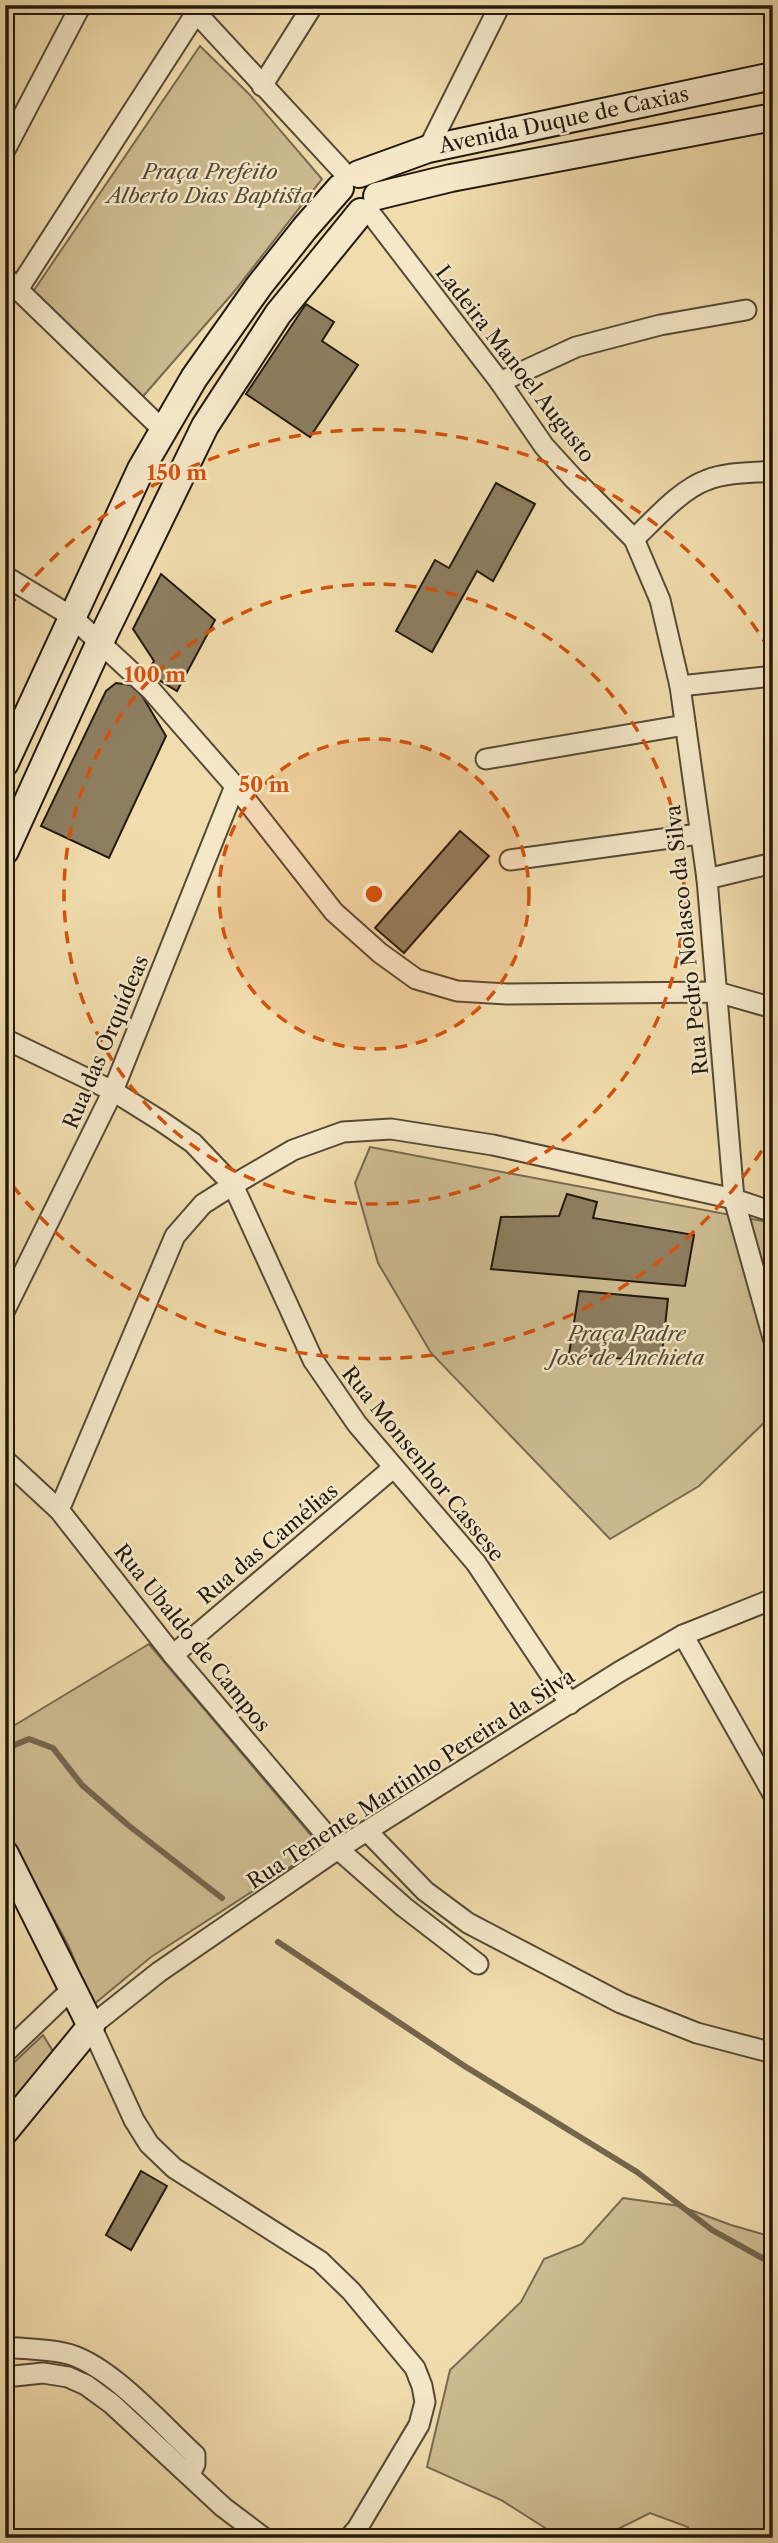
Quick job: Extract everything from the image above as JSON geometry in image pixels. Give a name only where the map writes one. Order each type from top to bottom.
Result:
[{"type":"main road","name":"Avenida Duque de Caxias","points":[[349,180],[428,149],[773,76]]},
{"type":"main road","name":"Avenida Duque de Caxias","points":[[369,206],[452,178],[773,117]]},
{"type":"main road","points":[[5,763],[141,469],[194,378],[259,286],[305,228],[349,180],[373,181],[377,188],[369,206],[278,314],[205,426],[100,642],[5,851]]},
{"type":"main road","points":[[5,1854],[91,2026],[5,2131]]},
{"type":"street","points":[[5,150],[81,5]]},
{"type":"street","points":[[261,86],[313,5]]},
{"type":"street","points":[[428,149],[500,5]]},
{"type":"street","points":[[164,431],[11,284],[193,9],[349,180]]},
{"type":"street","name":"Ladeira Manoel Augusto","points":[[369,206],[500,382],[544,446],[634,539]]},
{"type":"street","points":[[500,382],[576,347],[660,325],[746,310]]},
{"type":"street","points":[[634,539],[676,500],[706,480],[773,471]]},
{"type":"street","name":"Rua Pedro Nolasco da Silva","points":[[634,539],[660,600],[680,686],[707,879],[734,1199],[773,1338]]},
{"type":"street","points":[[5,576],[71,616],[151,690],[234,786],[334,912],[380,953],[416,979],[457,991],[507,994],[717,992],[773,1008]]},
{"type":"street","points":[[680,686],[773,676]]},
{"type":"street","points":[[486,759],[685,725]]},
{"type":"street","name":"Rua das Orquídeas","points":[[5,1310],[113,1091],[234,786]]},
{"type":"street","points":[[510,860],[699,834]]},
{"type":"street","points":[[707,879],[773,863]]},
{"type":"street","name":"Rua Monsenhor Cassese","points":[[5,1039],[113,1091],[193,1143],[233,1185],[313,1360],[356,1424],[476,1563],[570,1704]]},
{"type":"street","points":[[59,1510],[175,1236],[203,1203],[293,1150],[343,1132],[391,1129],[493,1145],[734,1199],[773,1212]]},
{"type":"street","name":"Rua Ubaldo de Campos","points":[[5,1460],[59,1510],[173,1654],[338,1849],[404,1907],[478,1964]]},
{"type":"street","name":"Rua das Camélias","points":[[173,1654],[393,1468]]},
{"type":"street","name":"Rua Tenente Martinho Pereira da Silva","points":[[91,2026],[159,1972],[338,1849],[683,1635],[773,1599]]},
{"type":"street","points":[[683,1635],[773,1794]]},
{"type":"street","points":[[368,1832],[425,1891],[468,1923],[621,2003],[697,2033],[773,2053]]},
{"type":"street","points":[[5,2053],[73,1988]]},
{"type":"street","points":[[91,2026],[134,2120],[149,2144],[174,2168],[320,2261],[351,2291],[415,2368],[425,2402],[419,2425],[349,2538]]},
{"type":"street","points":[[5,2347],[65,2353],[89,2361],[112,2378],[195,2455],[195,2464],[190,2474]]},
{"type":"street","points":[[5,2376],[43,2373],[68,2376],[86,2385],[112,2404],[223,2507],[264,2538]]},
{"type":"green space","name":"Praça Prefeito Alberto Dias Baptista","points":[[200,46],[250,95],[322,179],[233,293],[139,401],[30,296]]},
{"type":"green space","name":"Praça Padre José de Anchieta","points":[[370,1147],[773,1223],[773,1414],[699,1486],[610,1539],[431,1353],[378,1263],[355,1183]]},
{"type":"green space","points":[[149,1644],[321,1847],[151,1957],[93,2005],[69,1947],[5,1828],[5,1731]]},
{"type":"green space","points":[[43,2035],[59,2061],[5,2123],[5,2071]]},
{"type":"green space","points":[[623,2198],[680,2206],[773,2237],[773,2538],[695,2538],[688,2527],[650,2513],[600,2538],[561,2538],[501,2500],[427,2467],[450,2370],[521,2302],[544,2259],[582,2244]]},
{"type":"building","points":[[306,304],[334,322],[322,341],[358,365],[310,437],[246,394]]},
{"type":"building","points":[[496,483],[535,504],[493,581],[477,571],[432,652],[396,631],[435,560],[449,568]]},
{"type":"building","points":[[161,574],[215,620],[177,691],[147,673],[154,661],[133,629]]},
{"type":"building","points":[[116,683],[131,685],[141,694],[166,736],[109,858],[41,826],[106,691]]},
{"type":"building","points":[[460,831],[489,856],[404,953],[375,928]]},
{"type":"building","points":[[567,1194],[597,1202],[593,1218],[694,1235],[685,1286],[491,1269],[501,1217],[559,1216]]},
{"type":"building","points":[[579,1291],[668,1299],[661,1362],[569,1354]]},
{"type":"building","points":[[141,2171],[167,2186],[131,2250],[106,2235]]},
{"type":"waterway","points":[[5,1749],[29,1739],[53,1748],[82,1785],[128,1825],[222,1898]]},
{"type":"waterway","points":[[278,1942],[466,2067],[637,2172],[712,2230],[773,2264]]}]
